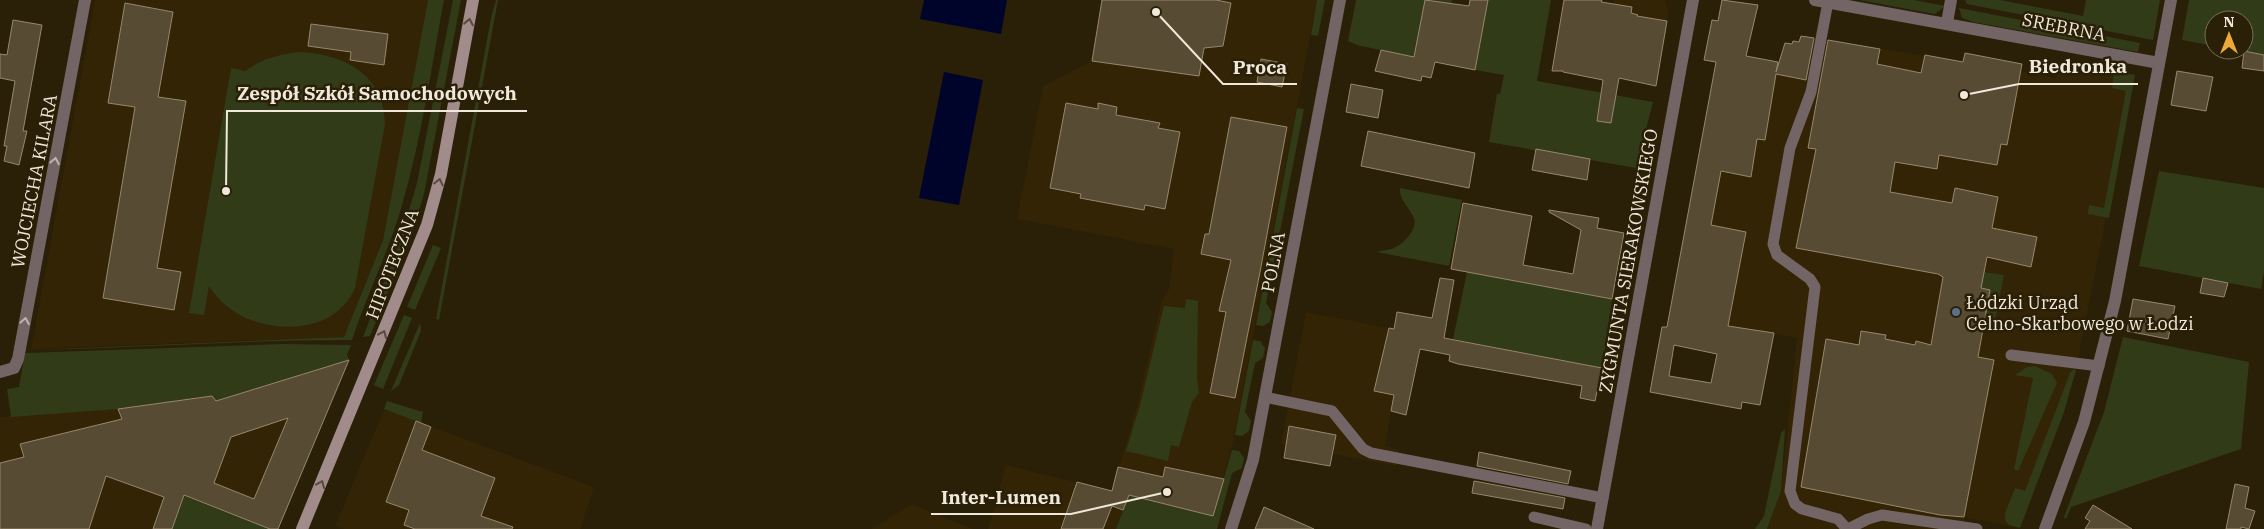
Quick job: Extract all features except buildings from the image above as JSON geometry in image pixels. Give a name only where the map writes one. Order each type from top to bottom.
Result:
[{"type":"street","name":"WOJCIECHA KILARA","points":[[0,372],[14,368],[18,359],[85,0]]},
{"type":"street","name":"HIPOTECZNA","points":[[302,529],[427,225],[440,174],[473,0]]},
{"type":"street","name":"POLNA","points":[[1231,529],[1253,460],[1340,0]]},
{"type":"street","name":"ZYGMUNTA SIERAKOWSKIEGO","points":[[1597,529],[1693,0]]},
{"type":"street","name":"SREBRNA","points":[[1815,0],[1947,22],[2159,63]]},
{"type":"street","points":[[1947,22],[1951,0]]},
{"type":"street","points":[[2044,529],[2084,422],[2115,301],[2171,0]]},
{"type":"lane","points":[[1828,2],[1811,92],[1790,148],[1773,244],[1778,256],[1810,279],[1815,287],[1790,491],[1795,504],[1802,509],[1838,519],[1848,529],[1868,519],[1882,515],[1978,529]]},
{"type":"lane","points":[[2011,355],[2099,366]]},
{"type":"lane","points":[[1265,397],[1332,411],[1363,449],[1371,453],[1603,498]]},
{"type":"lane","points":[[1534,517],[1586,529]]},
{"type":"shaded area","points":[[95,0],[428,0],[383,240],[344,337],[31,349]]},
{"type":"shaded area","points":[[1102,0],[1317,0],[1233,442],[1213,516],[1123,510],[1116,529],[988,529],[1006,465],[1112,491],[1137,406],[1161,303],[1169,289],[1174,249],[1017,219],[1043,86],[1092,61]]},
{"type":"shaded area","points":[[1614,0],[1665,0],[1668,11],[1663,45],[1608,35]]},
{"type":"shaded area","points":[[1809,37],[1963,62],[1965,53],[2022,64],[2021,71],[2056,78],[2059,65],[2068,63],[2135,75],[2109,218],[2106,218],[2076,370],[2020,528],[1965,517],[1962,529],[1767,529],[1781,491],[1797,338],[1756,331],[1667,328],[1716,62],[1801,79]]},
{"type":"shaded area","points":[[1306,312],[1406,331],[1385,446],[1399,450],[1396,466],[1281,444]]},
{"type":"shaded area","points":[[349,360],[278,529],[270,529],[184,496],[172,529],[0,529],[0,417],[212,396],[216,401]]},
{"type":"shaded area","points":[[384,409],[594,487],[580,529],[344,529],[335,526]]},
{"type":"shaded area","points":[[912,504],[973,529],[871,529]]},
{"type":"green space","points":[[428,0],[444,0],[415,154],[397,222],[352,340],[31,350],[344,337],[383,240]]},
{"type":"green space","points":[[453,0],[461,0],[424,194],[411,237],[370,336],[363,337],[401,237],[417,183]]},
{"type":"green space","points":[[496,0],[498,0],[439,320],[436,319],[491,18]]},
{"type":"green space","points":[[1317,0],[1325,0],[1318,36],[1311,35]]},
{"type":"green space","points":[[1356,0],[1452,0],[1440,63],[1357,45],[1348,41]]},
{"type":"green space","points":[[1488,0],[1551,0],[1537,81],[1653,102],[1636,168],[1489,142],[1497,94],[1500,94],[1504,75],[1475,70]]},
{"type":"green space","points":[[1859,0],[1914,0],[1945,6],[1935,14]]},
{"type":"green space","points":[[1965,0],[2000,0],[2083,16],[2086,0],[2160,0],[2153,40],[1967,4]]},
{"type":"green space","points":[[2189,0],[2264,0],[2264,55],[2254,53],[2254,10],[2204,10],[2204,44],[2182,40]]},
{"type":"green space","points":[[1959,8],[2140,43],[2138,52],[1973,22],[1962,18]]},
{"type":"green space","points":[[300,52],[332,57],[359,70],[370,80],[378,92],[383,107],[385,124],[355,288],[346,303],[334,314],[305,326],[271,325],[240,315],[219,299],[209,286],[204,315],[189,313],[231,68],[245,71],[271,58]]},
{"type":"green space","points":[[2068,63],[2135,75],[2109,218],[2088,214],[2089,205],[2104,208],[2126,91],[2112,88],[2114,74],[2063,64]]},
{"type":"green space","points":[[1297,108],[1304,109],[1266,303],[1272,312],[1270,322],[1263,326],[1256,325]]},
{"type":"green space","points":[[2159,171],[2264,188],[2264,272],[2261,289],[2139,266]]},
{"type":"green space","points":[[1400,188],[1462,200],[1449,266],[1377,252],[1400,245],[1413,229],[1413,216],[1402,199]]},
{"type":"green space","points":[[433,245],[441,248],[415,310],[407,307]]},
{"type":"green space","points":[[1467,272],[1612,299],[1602,368],[1453,339]]},
{"type":"green space","points":[[1984,272],[2004,275],[1993,332],[1982,330],[1990,290],[1981,288]]},
{"type":"green space","points":[[1186,299],[1198,301],[1197,378],[1199,393],[1192,402],[1179,447],[1171,445],[1168,461],[1126,451],[1140,405],[1164,306],[1185,308]]},
{"type":"green space","points":[[404,315],[412,318],[383,389],[374,385]]},
{"type":"green space","points":[[420,323],[421,331],[399,385],[391,391]]},
{"type":"green space","points":[[2123,337],[2249,362],[2241,449],[2071,507],[2066,519],[2064,517],[2104,412]]},
{"type":"green space","points":[[1253,340],[1260,341],[1265,348],[1263,358],[1255,363],[1245,412],[1251,421],[1249,431],[1242,436],[1235,435]]},
{"type":"green space","points":[[281,344],[351,345],[347,355],[349,360],[216,401],[212,396],[118,409],[11,417],[7,389],[19,387],[25,353]]},
{"type":"green space","points":[[2035,366],[2052,374],[2057,383],[2018,471],[2014,469],[2033,378],[2015,375],[2027,367]]},
{"type":"green space","points":[[2076,370],[2064,412],[2020,528],[2009,525],[2005,520],[2005,513],[2015,488],[2025,491],[2070,373]]},
{"type":"green space","points":[[387,401],[423,412],[421,423],[384,409]]},
{"type":"green space","points":[[1785,429],[1781,491],[1767,529],[1755,529],[1764,516],[1781,433]]},
{"type":"green space","points":[[1232,450],[1239,451],[1244,458],[1242,468],[1232,473],[1217,529],[1116,529],[1129,495],[1213,516]]},
{"type":"green space","points":[[184,496],[270,529],[172,529]]},
{"type":"water","points":[[924,0],[1007,0],[1001,34],[920,19]]},
{"type":"water","points":[[944,72],[983,80],[959,205],[919,198]]},
{"type":"place","name":"Proca","points":[[1156,12]]},
{"type":"place","name":"Biedronka","points":[[1964,95]]},
{"type":"place","name":"Zespół Szkół Samochodowych","points":[[226,191]]},
{"type":"place","name":"Łódzki Urząd Celno-Skarbowego w Łodzi","points":[[1956,312]]},
{"type":"place","name":"Inter-Lumen","points":[[1167,492]]}]
